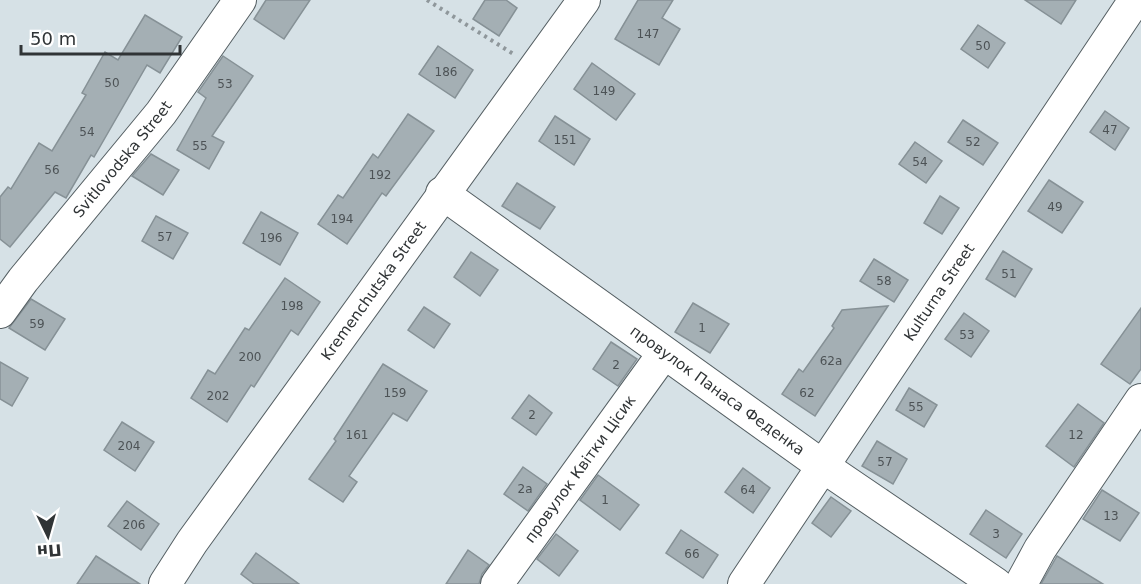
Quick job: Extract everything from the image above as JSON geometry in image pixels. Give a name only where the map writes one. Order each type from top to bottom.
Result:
[{"type":"street","name":"Svitlovodska Street","points":[[0,312],[23,280],[161,113],[240,0]]},
{"type":"street","name":"Kremenchutska Street","points":[[165,584],[199,532],[442,193],[584,0]]},
{"type":"street","name":"Kulturna Street","points":[[744,584],[1135,0]]},
{"type":"street","name":"провулок Панаса Феденка","points":[[442,193],[824,467],[996,584]]},
{"type":"street","name":"провулок Квітки Цісик","points":[[497,584],[664,353]]},
{"type":"street","points":[[1021,584],[1040,549],[1141,400]]},
{"type":"path","points":[[427,0],[535,66]]},
{"type":"building","points":[[266,0],[310,0],[284,39],[254,19]]},
{"type":"building","points":[[485,0],[506,0],[517,8],[499,36],[473,19]]},
{"type":"building","points":[[638,0],[673,0],[662,18],[680,29],[659,65],[615,39]]},
{"type":"building","points":[[1025,0],[1076,0],[1061,24]]},
{"type":"building","points":[[145,15],[182,37],[160,73],[147,65],[94,157],[91,155],[66,198],[55,192],[10,247],[0,239],[0,197],[8,187],[11,189],[39,143],[52,151],[86,95],[82,93],[105,52],[118,60]]},
{"type":"building","points":[[978,25],[1005,43],[988,68],[961,49]]},
{"type":"building","points":[[438,46],[473,70],[455,98],[419,74]]},
{"type":"building","points":[[223,56],[253,76],[212,136],[224,142],[209,169],[177,150],[206,98],[198,92]]},
{"type":"building","points":[[592,63],[635,94],[616,120],[574,89]]},
{"type":"building","points":[[1105,111],[1129,128],[1115,150],[1090,132]]},
{"type":"building","points":[[408,114],[434,131],[386,196],[382,193],[347,244],[318,224],[338,195],[343,198],[373,154],[378,158]]},
{"type":"building","points":[[555,116],[590,139],[574,165],[539,141]]},
{"type":"building","points":[[963,120],[998,143],[983,165],[948,142]]},
{"type":"building","points":[[915,142],[942,161],[926,183],[899,164]]},
{"type":"building","points":[[151,154],[179,170],[163,195],[132,176]]},
{"type":"building","points":[[1049,180],[1083,202],[1062,233],[1028,211]]},
{"type":"building","points":[[517,183],[555,207],[540,229],[502,206]]},
{"type":"building","points":[[940,196],[959,208],[942,234],[924,223]]},
{"type":"building","points":[[261,212],[298,233],[280,265],[243,243]]},
{"type":"building","points":[[156,216],[188,233],[173,259],[142,241]]},
{"type":"building","points":[[1003,251],[1032,269],[1015,297],[986,279]]},
{"type":"building","points":[[471,252],[498,270],[480,296],[454,277]]},
{"type":"building","points":[[874,259],[908,280],[894,302],[860,281]]},
{"type":"building","points":[[285,278],[320,302],[298,335],[291,330],[254,387],[251,385],[227,422],[191,398],[208,370],[215,374],[245,328],[249,330]]},
{"type":"building","points":[[31,299],[65,319],[45,350],[9,328]]},
{"type":"building","points":[[693,303],[729,324],[710,353],[675,332]]},
{"type":"building","points":[[888,306],[815,416],[782,394],[799,369],[803,372],[834,328],[832,326],[842,310]]},
{"type":"building","points":[[424,307],[450,324],[434,348],[408,330]]},
{"type":"building","points":[[1141,308],[1141,369],[1130,384],[1101,364]]},
{"type":"building","points":[[964,313],[989,331],[971,357],[945,339]]},
{"type":"building","points":[[611,342],[637,359],[618,386],[593,369]]},
{"type":"building","points":[[0,362],[28,378],[12,406],[0,399]]},
{"type":"building","points":[[383,364],[427,391],[407,421],[393,413],[349,476],[357,482],[343,502],[309,479],[336,441],[334,439]]},
{"type":"building","points":[[909,388],[937,405],[924,427],[896,410]]},
{"type":"building","points":[[529,395],[552,413],[536,435],[512,418]]},
{"type":"building","points":[[1078,404],[1104,423],[1074,467],[1046,446]]},
{"type":"building","points":[[122,422],[154,442],[135,471],[104,450]]},
{"type":"building","points":[[877,441],[907,459],[893,484],[862,466]]},
{"type":"building","points":[[523,467],[547,484],[528,511],[504,494]]},
{"type":"building","points":[[743,468],[770,488],[753,513],[725,492]]},
{"type":"building","points":[[598,475],[639,505],[620,530],[580,500]]},
{"type":"building","points":[[1102,490],[1139,513],[1120,541],[1083,519]]},
{"type":"building","points":[[831,497],[851,511],[831,537],[812,523]]},
{"type":"building","points":[[127,501],[159,524],[141,550],[108,526]]},
{"type":"building","points":[[986,510],[1022,534],[1006,558],[970,534]]},
{"type":"building","points":[[681,530],[718,555],[703,578],[666,553]]},
{"type":"building","points":[[556,534],[578,551],[559,576],[537,559]]},
{"type":"building","points":[[468,550],[489,565],[482,574],[479,584],[446,584]]},
{"type":"building","points":[[256,553],[299,584],[254,584],[241,574]]},
{"type":"building","points":[[96,556],[124,574],[140,584],[77,584]]},
{"type":"building","points":[[1057,556],[1103,584],[1041,584]]}]
